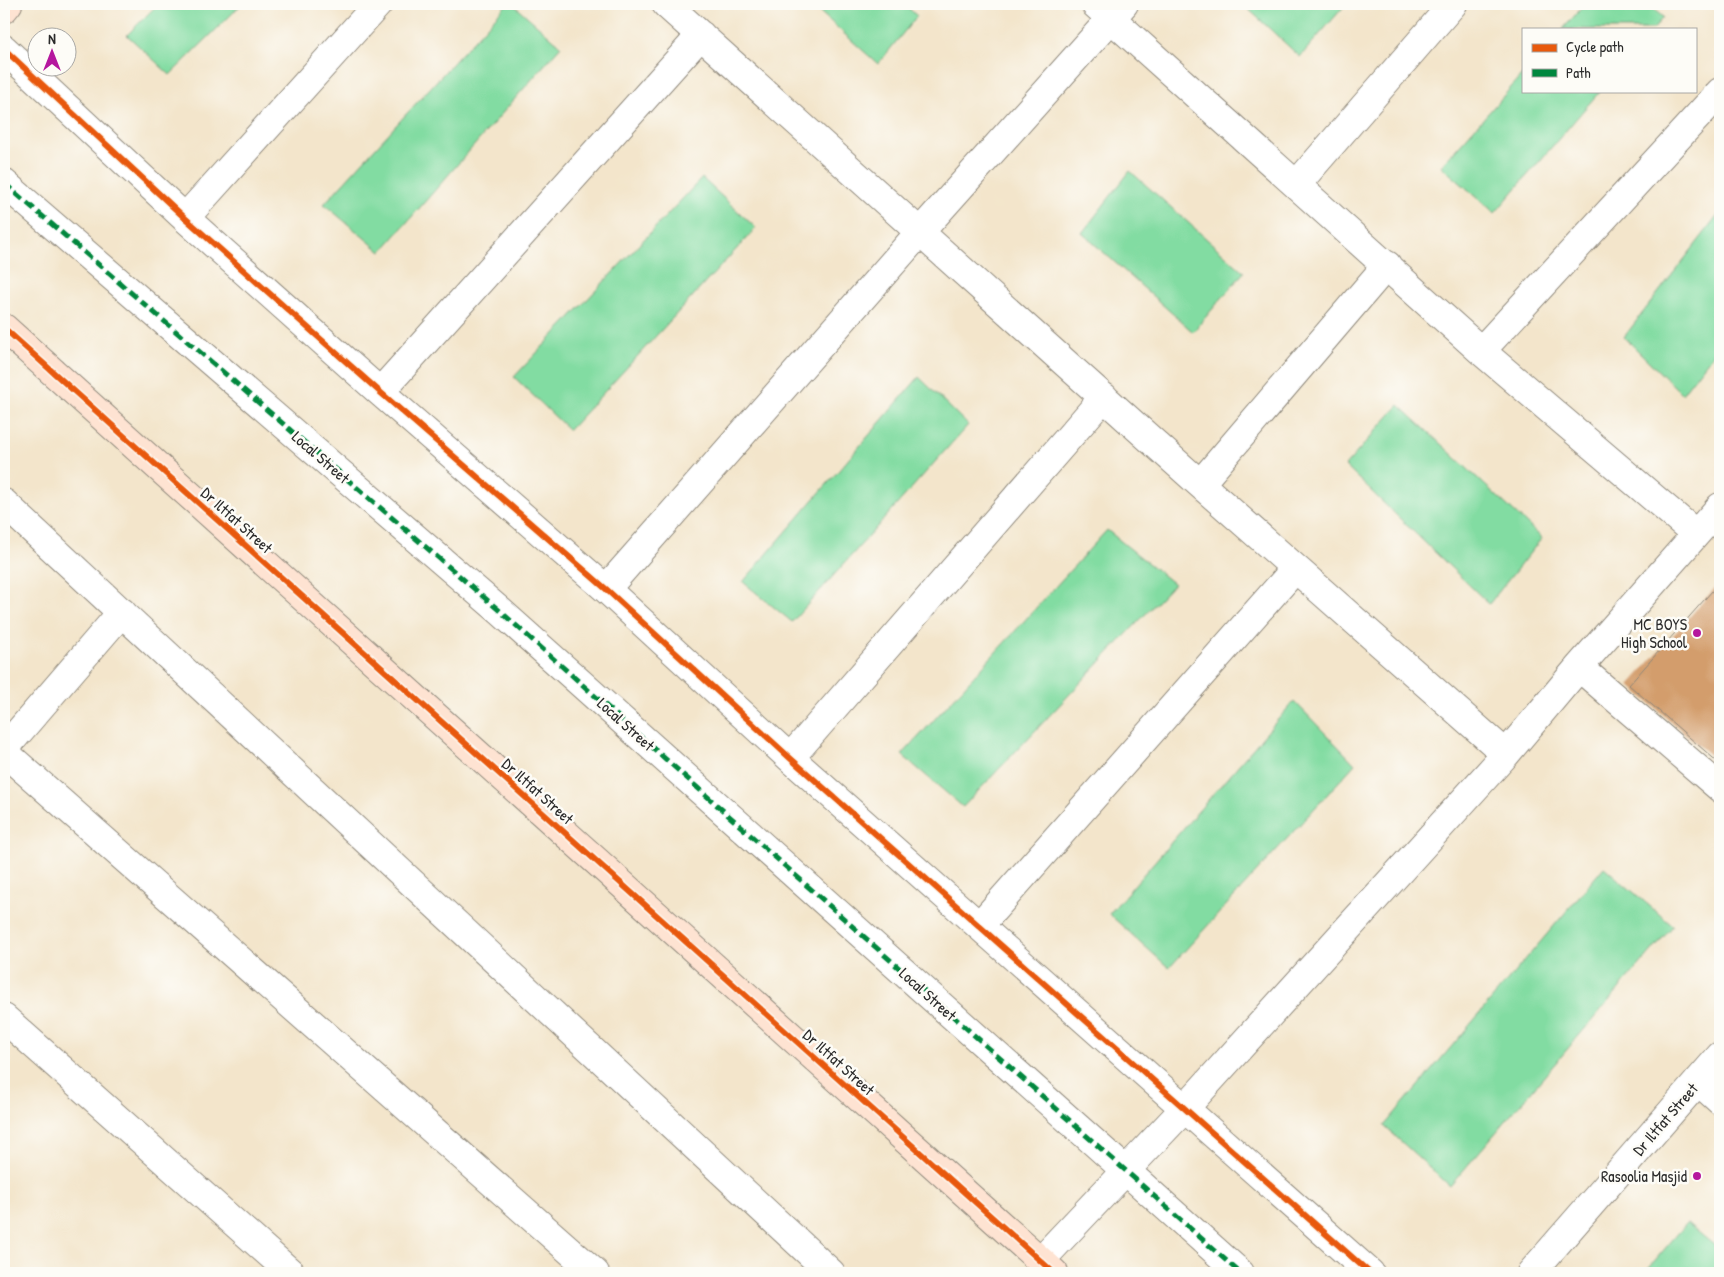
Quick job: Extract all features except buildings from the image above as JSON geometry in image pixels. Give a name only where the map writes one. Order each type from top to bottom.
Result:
[{"type":"street","points":[[4,9],[8,4]]},
{"type":"street","points":[[185,218],[378,4]]},
{"type":"street","points":[[666,4],[1295,569],[1506,754]]},
{"type":"street","points":[[1297,184],[1452,4]]},
{"type":"street","points":[[606,589],[920,232],[1110,8],[1297,184],[1481,351],[1696,534]]},
{"type":"street","points":[[380,392],[701,35]]},
{"type":"street","points":[[4,49],[185,218],[380,392],[606,589],[790,758],[1370,1273]]},
{"type":"street","points":[[1481,351],[1720,92]]},
{"type":"street","name":"Local Street","points":[[4,183],[500,611],[1240,1273]]},
{"type":"street","points":[[1200,484],[1387,266]]},
{"type":"street","name":"Dr Iltfat Street","points":[[4,328],[1047,1267]]},
{"type":"street","points":[[790,758],[1104,397]]},
{"type":"street","points":[[4,503],[831,1273]]},
{"type":"street","points":[[1047,1267],[1125,1171],[1184,1109],[1506,754],[1579,667],[1720,507]]},
{"type":"street","points":[[978,926],[1295,569]]},
{"type":"street","points":[[122,612],[4,751],[596,1273]]},
{"type":"street","points":[[1579,667],[1720,788]]},
{"type":"street","points":[[4,1018],[290,1273]]},
{"type":"street","name":"Dr Iltfat Street","points":[[1531,1273],[1720,1056]]},
{"type":"street","points":[[1698,1081],[1720,1101]]},
{"type":"green space","points":[[158,4],[242,4],[170,75],[127,35]]},
{"type":"green space","points":[[507,4],[513,4],[561,46],[381,252],[324,204]]},
{"type":"green space","points":[[811,4],[904,4],[917,16],[878,64]]},
{"type":"green space","points":[[1243,4],[1346,4],[1300,57]]},
{"type":"green space","points":[[1585,4],[1647,4],[1663,17],[1655,28],[1564,28]]},
{"type":"green space","points":[[1522,75],[1522,92],[1599,92],[1495,213],[1441,166]]},
{"type":"green space","points":[[1130,171],[1244,272],[1193,332],[1082,233]]},
{"type":"green space","points":[[702,178],[756,228],[569,430],[514,377]]},
{"type":"green space","points":[[1720,213],[1720,345],[1682,394],[1624,337]]},
{"type":"green space","points":[[919,377],[968,425],[792,622],[743,582]]},
{"type":"green space","points":[[1399,405],[1542,538],[1489,604],[1345,466]]},
{"type":"green space","points":[[1107,530],[1174,584],[963,807],[902,755]]},
{"type":"green space","points":[[1294,701],[1355,764],[1169,968],[1109,914]]},
{"type":"green space","points":[[1604,867],[1673,926],[1450,1186],[1384,1126]]},
{"type":"green space","points":[[1687,1223],[1720,1250],[1720,1273],[1644,1273]]},
{"type":"marked path","points":[[4,183],[500,611],[1240,1273]]},
{"type":"cycle path","points":[[4,49],[185,218],[380,392],[606,589],[790,758],[1370,1273]]},
{"type":"cycle path","points":[[4,328],[1054,1273]]},
{"type":"place","name":"MC BOYS High School","points":[[1697,633]]},
{"type":"place","name":"Rasoolia Masjid","points":[[1697,1176]]}]
